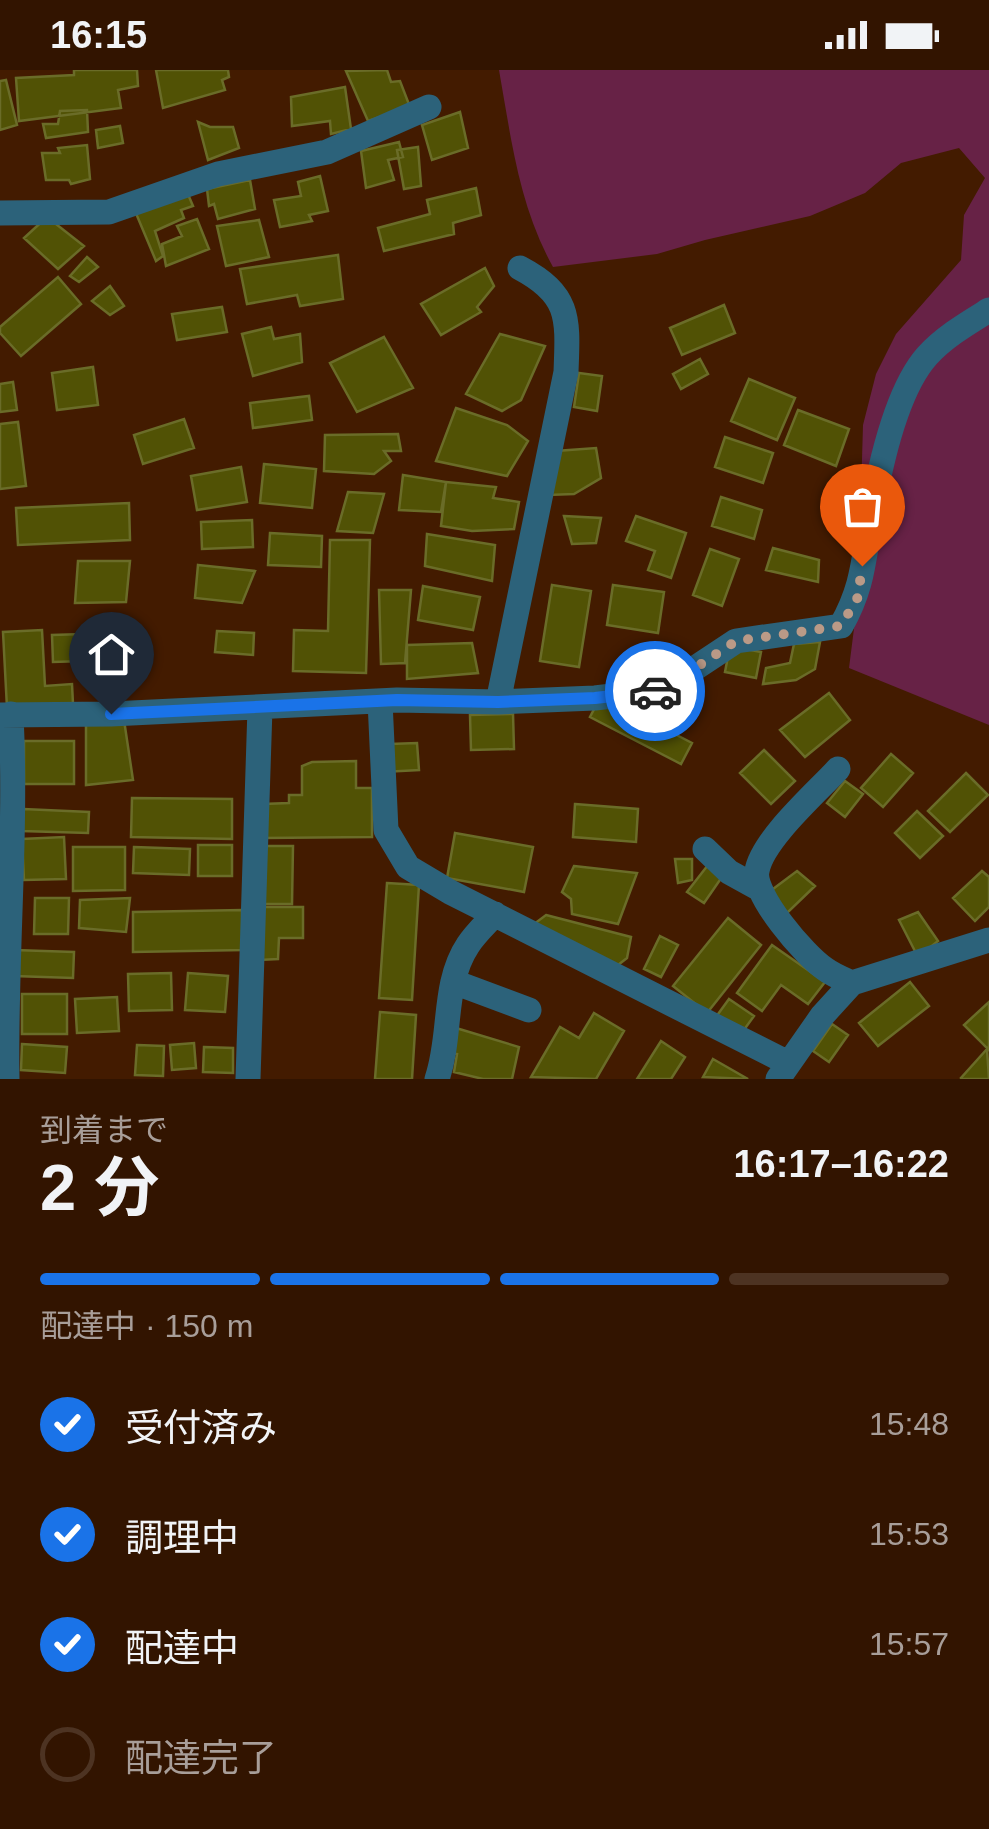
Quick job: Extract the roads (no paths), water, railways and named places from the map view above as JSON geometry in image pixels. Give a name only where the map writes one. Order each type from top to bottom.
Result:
[{"type":"street","points":[[0,213],[109,212],[218,174],[327,152],[430,108]]},
{"type":"street","points":[[498,702],[566,372],[568,318],[545,281],[520,268]]},
{"type":"street","points":[[7,1079],[7,926],[14,851],[5,715],[380,701],[595,698],[662,690],[736,641],[841,626],[858,597],[878,474],[900,405],[926,358],[962,326],[989,310]]},
{"type":"street","points":[[380,701],[386,830],[408,867],[783,1071],[836,998],[852,983],[989,940]]},
{"type":"street","points":[[248,1079],[260,708]]},
{"type":"street","points":[[838,769],[772,842],[756,872],[758,888],[783,926],[822,968],[852,983]]},
{"type":"street","points":[[704,849],[729,872],[758,888]]},
{"type":"street","points":[[438,1079],[454,982],[467,946],[494,914]]},
{"type":"street","points":[[454,982],[529,1010]]}]
